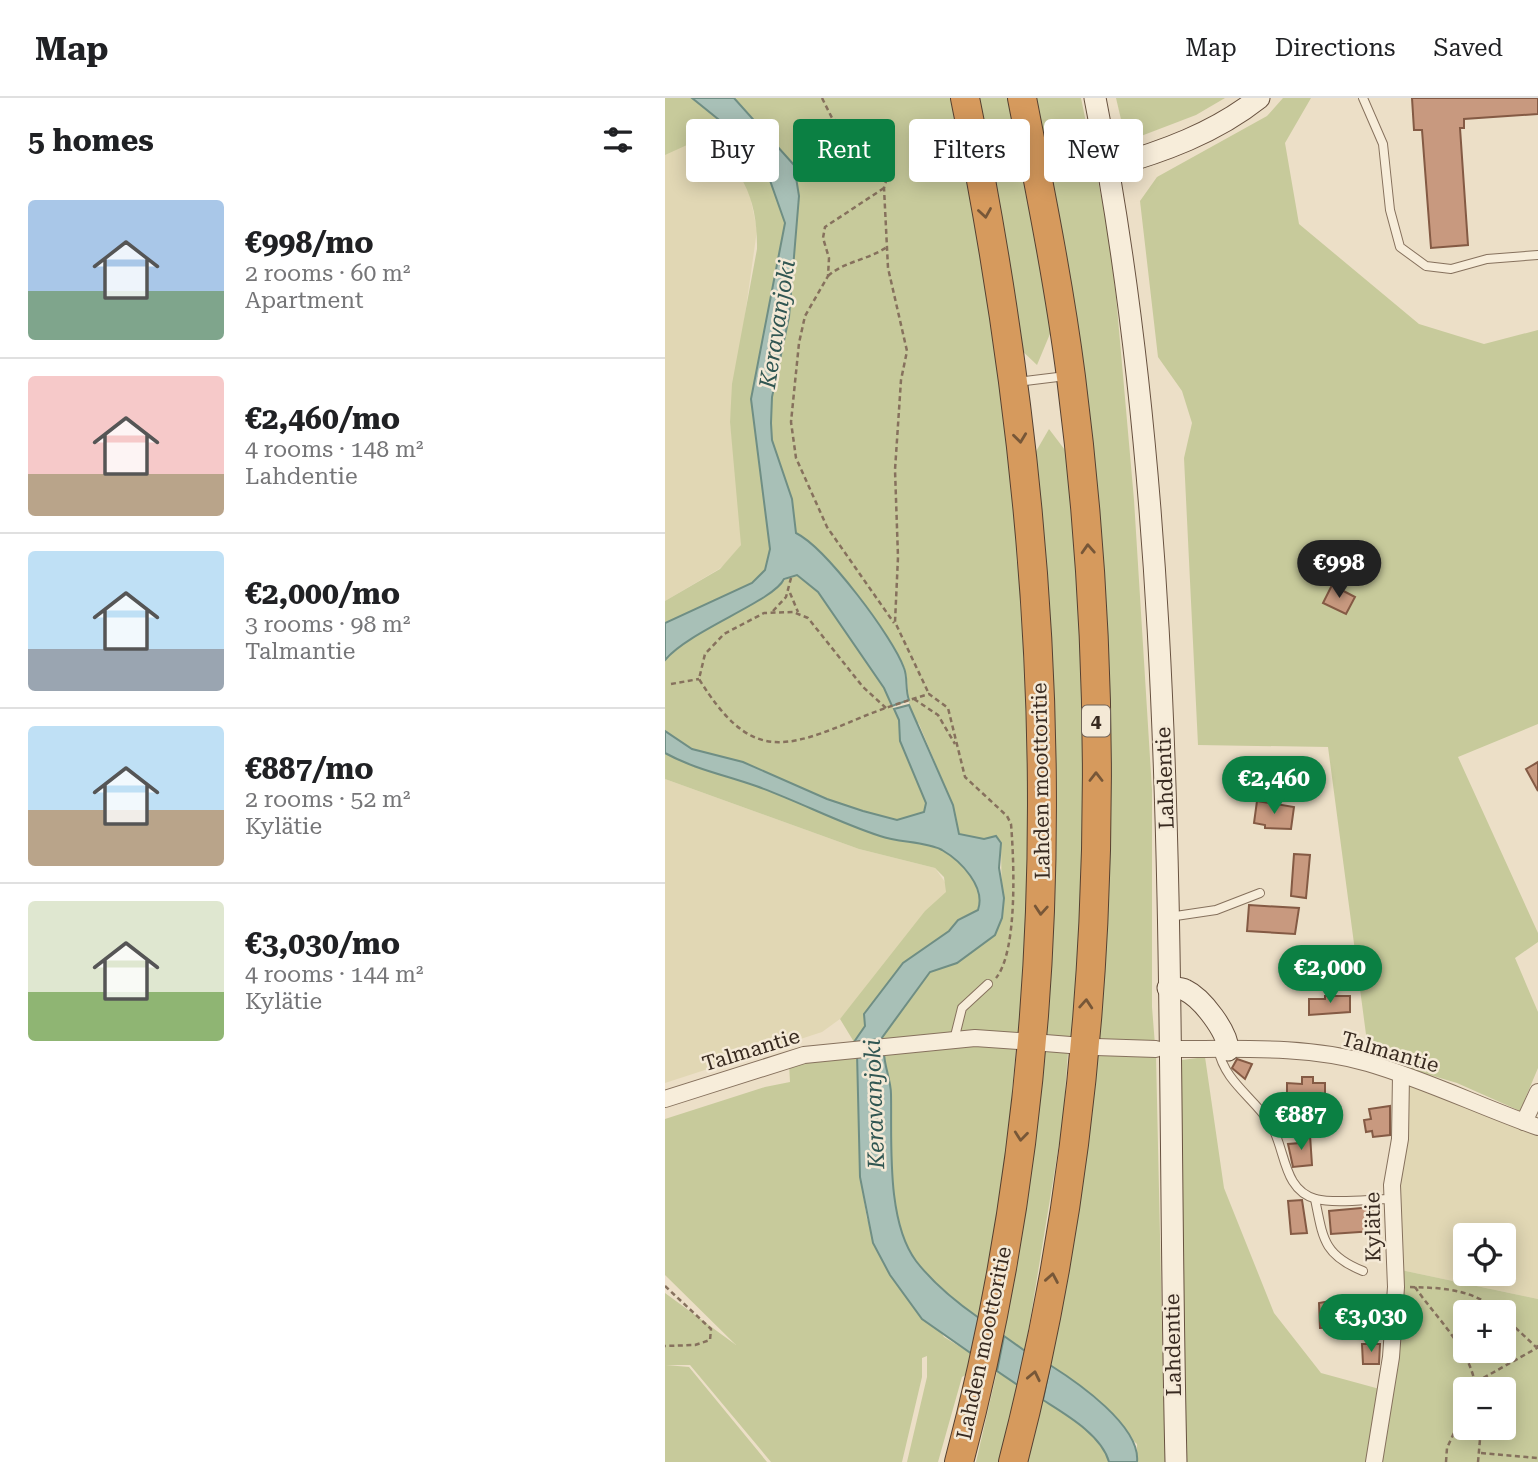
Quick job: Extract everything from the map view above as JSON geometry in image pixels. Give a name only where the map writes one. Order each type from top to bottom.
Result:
[{"type":"highway","name":"Lahden moottoritie","points":[[958,1462],[981,1378],[994,1316],[1016,1177],[1032,1028],[1044,872],[1042,710],[1032,541],[1014,383],[965,98]]},
{"type":"highway","name":"4","points":[[1013,1462],[1040,1345],[1067,1197],[1096,873],[1096,709],[1088,550],[1071,375],[1022,98]]},
{"type":"main road","name":"Lahdentie","points":[[1095,98],[1099,119]]},
{"type":"main road","points":[[1143,158],[1222,124],[1259,98]]},
{"type":"main road","name":"Lahdentie","points":[[1111,182],[1127,282],[1146,454],[1166,756],[1176,1462]]},
{"type":"main road","points":[[1168,988],[1186,990],[1197,1000],[1226,1037],[1223,1050]]},
{"type":"street","name":"Talmantie","points":[[665,1099],[788,1058],[883,1045],[954,1040],[1019,1041]]},
{"type":"street","points":[[1045,1043],[1070,1045]]},
{"type":"street","points":[[1096,1047],[1156,1049]]},
{"type":"street","name":"Talmantie","points":[[1181,1049],[1327,1055],[1401,1075],[1531,1125]]},
{"type":"street","name":"Kylätie","points":[[1374,1462],[1391,1357],[1396,1287],[1392,1199],[1400,1139],[1401,1075]]},
{"type":"street","points":[[1531,1125],[1538,1092]]},
{"type":"lane","points":[[1363,98],[1383,144],[1390,210],[1400,247],[1426,266],[1451,269],[1487,259],[1538,255]]},
{"type":"lane","points":[[1014,383],[1071,375]]},
{"type":"lane","points":[[1169,916],[1216,910],[1261,893]]},
{"type":"lane","points":[[954,1040],[962,1008],[988,984]]},
{"type":"lane","points":[[1223,1050],[1228,1077],[1249,1096],[1270,1123],[1294,1186],[1315,1199],[1392,1199]]},
{"type":"lane","points":[[1315,1199],[1322,1237],[1329,1250],[1342,1262],[1363,1271]]},
{"type":"path","points":[[822,98],[832,118],[870,145],[890,168],[884,188],[888,268],[907,351],[901,380],[895,470],[898,557],[896,626]]},
{"type":"path","points":[[828,276],[829,258],[823,239],[825,227],[884,188]]},
{"type":"path","points":[[887,247],[873,257],[837,268],[828,276],[805,316],[799,343],[792,422],[796,458],[827,527],[896,626],[929,694],[948,708],[965,777],[1007,816],[1011,824],[1009,954],[997,977],[988,984]]},
{"type":"path","points":[[791,578],[789,590],[773,611],[724,634],[705,654],[699,678],[732,724],[774,744],[809,740],[886,708],[929,694]]},
{"type":"path","points":[[789,590],[800,615]]},
{"type":"path","points":[[773,611],[808,618],[863,687],[886,708]]},
{"type":"path","points":[[671,684],[699,678]]},
{"type":"path","points":[[914,699],[938,715],[957,748]]},
{"type":"path","points":[[665,1286],[711,1329],[710,1340],[695,1345],[665,1346]]},
{"type":"path","points":[[1396,1287],[1443,1288],[1485,1300]]},
{"type":"path","points":[[1415,1287],[1437,1320],[1451,1333],[1474,1377]]},
{"type":"path","points":[[1483,1377],[1538,1347],[1516,1327]]},
{"type":"path","points":[[1446,1462],[1447,1448],[1453,1435]]},
{"type":"path","points":[[1478,1462],[1482,1453],[1481,1440]]},
{"type":"path","points":[[1482,1453],[1538,1458]]},
{"type":"shaded area","points":[[686,144],[686,182],[746,182],[757,230],[730,421],[741,545],[734,556],[719,569],[665,601],[665,152]]},
{"type":"shaded area","points":[[665,779],[859,849],[935,868],[947,885],[947,892],[840,1019],[822,1032],[665,1083]]},
{"type":"shaded area","points":[[1405,1083],[1538,1130],[1538,1299],[1477,1286],[1516,1286],[1516,1223],[1453,1223],[1453,1281],[1401,1270],[1398,1202],[1407,1140]]},
{"type":"green space","points":[[665,98],[692,98],[718,119],[686,119],[686,145],[665,155]]},
{"type":"green space","points":[[734,98],[953,98],[957,119],[909,119],[909,182],[968,182],[1002,377],[1028,677],[1028,927],[1019,1035],[954,1033],[881,1039],[930,971],[957,963],[1002,918],[1001,843],[996,836],[984,839],[959,834],[953,805],[911,711],[904,668],[887,636],[857,594],[824,556],[796,533],[792,499],[772,440],[772,397],[789,317],[799,196],[796,182],[895,182],[895,119],[793,119],[793,165],[779,149],[779,119],[752,119]]},
{"type":"green space","points":[[974,98],[1008,98],[1012,119],[978,119]]},
{"type":"green space","points":[[1030,98],[1081,98],[1085,119],[1044,119],[1044,182],[1098,182],[1107,225],[1134,500],[1152,790],[1152,1007],[1155,1045],[1097,1042],[1107,832]]},
{"type":"green space","points":[[1116,98],[1225,98],[1196,115],[1143,135],[1143,119],[1121,119]]},
{"type":"green space","points":[[1283,98],[1311,98],[1285,143],[1299,224],[1419,324],[1484,344],[1538,330],[1538,724],[1458,757],[1538,933],[1538,942],[1515,958],[1538,1012],[1538,1068],[1520,1111],[1457,1083],[1369,1057],[1328,747],[1198,745],[1184,458],[1192,423],[1182,391],[1158,357],[1140,201],[1157,177],[1267,116]]},
{"type":"green space","points":[[743,182],[771,182],[785,223],[751,399],[770,547],[765,570],[752,583],[665,623],[665,601],[720,569],[741,545],[730,422],[732,384],[757,249],[755,215]]},
{"type":"green space","points":[[988,182],[1024,182],[1052,329],[1037,365],[1015,344]]},
{"type":"green space","points":[[1049,429],[1071,458],[1079,558],[1087,869],[1072,1038],[1044,1037],[1031,460]]},
{"type":"green space","points":[[797,575],[818,592],[884,688],[899,720],[926,802],[925,812],[897,820],[863,811],[827,799],[743,762],[692,749],[665,731],[665,660],[671,651],[695,633],[755,602]]},
{"type":"green space","points":[[665,753],[698,768],[772,792],[864,830],[942,850],[971,876],[979,892],[978,910],[958,919],[949,931],[928,947],[854,1042],[840,1019],[925,911],[946,892],[944,877],[935,868],[859,849],[665,779]]},
{"type":"green space","points":[[971,1045],[1016,1047],[1004,1187],[979,1318],[953,1299],[930,1277],[906,1244],[895,1203],[891,1157],[891,1089],[884,1052]]},
{"type":"green space","points":[[1039,1050],[1068,1052],[1063,1120],[1025,1351],[1004,1336]]},
{"type":"green space","points":[[857,1053],[860,1176],[867,1219],[944,1337],[972,1354],[969,1373],[962,1377],[938,1462],[907,1462],[927,1377],[927,1356],[922,1358],[922,1377],[902,1462],[771,1462],[690,1365],[666,1365],[689,1367],[767,1462],[665,1462],[665,1293],[736,1345],[665,1275],[665,1119],[765,1087],[790,1082],[789,1064]]},
{"type":"green space","points":[[1095,1053],[1156,1055],[1165,1462],[1137,1462],[1137,1444],[1050,1365]]},
{"type":"green space","points":[[1205,1057],[1224,1188],[1274,1313],[1321,1373],[1387,1391],[1371,1462],[1183,1462],[1174,1061]]},
{"type":"green space","points":[[1401,1270],[1453,1281],[1453,1286],[1477,1286],[1538,1299],[1538,1462],[1379,1462]]},
{"type":"green space","points":[[997,1371],[1019,1386],[1004,1462],[976,1462]]},
{"type":"green space","points":[[1043,1400],[1091,1434],[1109,1462],[1028,1462]]},
{"type":"water","points":[[692,98],[734,98],[753,119],[718,119]]},
{"type":"water","name":"Keravanjoki","points":[[779,148],[793,164],[793,182],[797,182],[799,196],[789,317],[772,397],[772,440],[792,499],[796,533],[824,556],[857,594],[887,636],[904,668],[909,700],[892,706],[884,688],[818,592],[797,575],[784,579],[765,597],[693,638],[665,660],[665,623],[752,583],[765,570],[770,549],[751,399],[785,223],[771,182],[779,182]]},
{"type":"water","points":[[909,705],[953,805],[959,834],[984,839],[996,836],[1001,843],[999,868],[1004,898],[1002,918],[995,935],[957,963],[930,972],[881,1039],[854,1042],[865,1026],[864,1014],[903,963],[949,931],[958,920],[978,910],[980,901],[975,884],[957,861],[935,847],[880,836],[772,792],[676,759],[665,753],[665,731],[692,749],[743,762],[827,799],[897,820],[924,812],[926,803],[900,741],[899,720],[894,709]]},
{"type":"water","name":"Keravanjoki","points":[[884,1052],[891,1089],[891,1157],[900,1225],[906,1244],[916,1261],[945,1292],[979,1318],[972,1354],[922,1319],[890,1275],[873,1243],[860,1177],[857,1053]]},
{"type":"water","points":[[1004,1336],[1025,1351],[1019,1386],[997,1371]]},
{"type":"water","points":[[1050,1365],[1076,1382],[1118,1420],[1136,1448],[1137,1462],[1109,1462],[1091,1434],[1043,1400]]},
{"type":"building","points":[[1412,98],[1538,98],[1538,114],[1464,119],[1464,128],[1460,128],[1468,245],[1431,248],[1422,130],[1414,130]]},
{"type":"building","points":[[1332,585],[1355,597],[1346,614],[1323,603]]},
{"type":"building","points":[[1538,762],[1538,791],[1526,769]]},
{"type":"building","points":[[1257,801],[1294,807],[1291,829],[1265,828],[1265,825],[1254,823]]},
{"type":"building","points":[[1294,854],[1310,855],[1306,898],[1291,896]]},
{"type":"building","points":[[1249,905],[1299,908],[1295,934],[1247,931]]},
{"type":"building","points":[[1325,996],[1350,996],[1350,1012],[1309,1015],[1309,999],[1325,999]]},
{"type":"building","points":[[1237,1059],[1252,1064],[1245,1079],[1232,1068]]},
{"type":"building","points":[[1302,1077],[1313,1077],[1313,1083],[1325,1083],[1325,1100],[1287,1099],[1287,1083],[1302,1084]]},
{"type":"building","points":[[1390,1106],[1390,1135],[1373,1137],[1372,1131],[1366,1132],[1364,1120],[1371,1119],[1369,1109]]},
{"type":"building","points":[[1310,1135],[1312,1165],[1293,1167],[1288,1144],[1300,1143],[1300,1136]]},
{"type":"building","points":[[1302,1200],[1307,1233],[1291,1234],[1288,1201]]},
{"type":"building","points":[[1372,1207],[1374,1231],[1331,1234],[1329,1211]]},
{"type":"building","points":[[1341,1299],[1344,1320],[1340,1320],[1340,1327],[1320,1328],[1319,1303]]},
{"type":"building","points":[[1362,1344],[1380,1344],[1379,1364],[1363,1364]]}]
